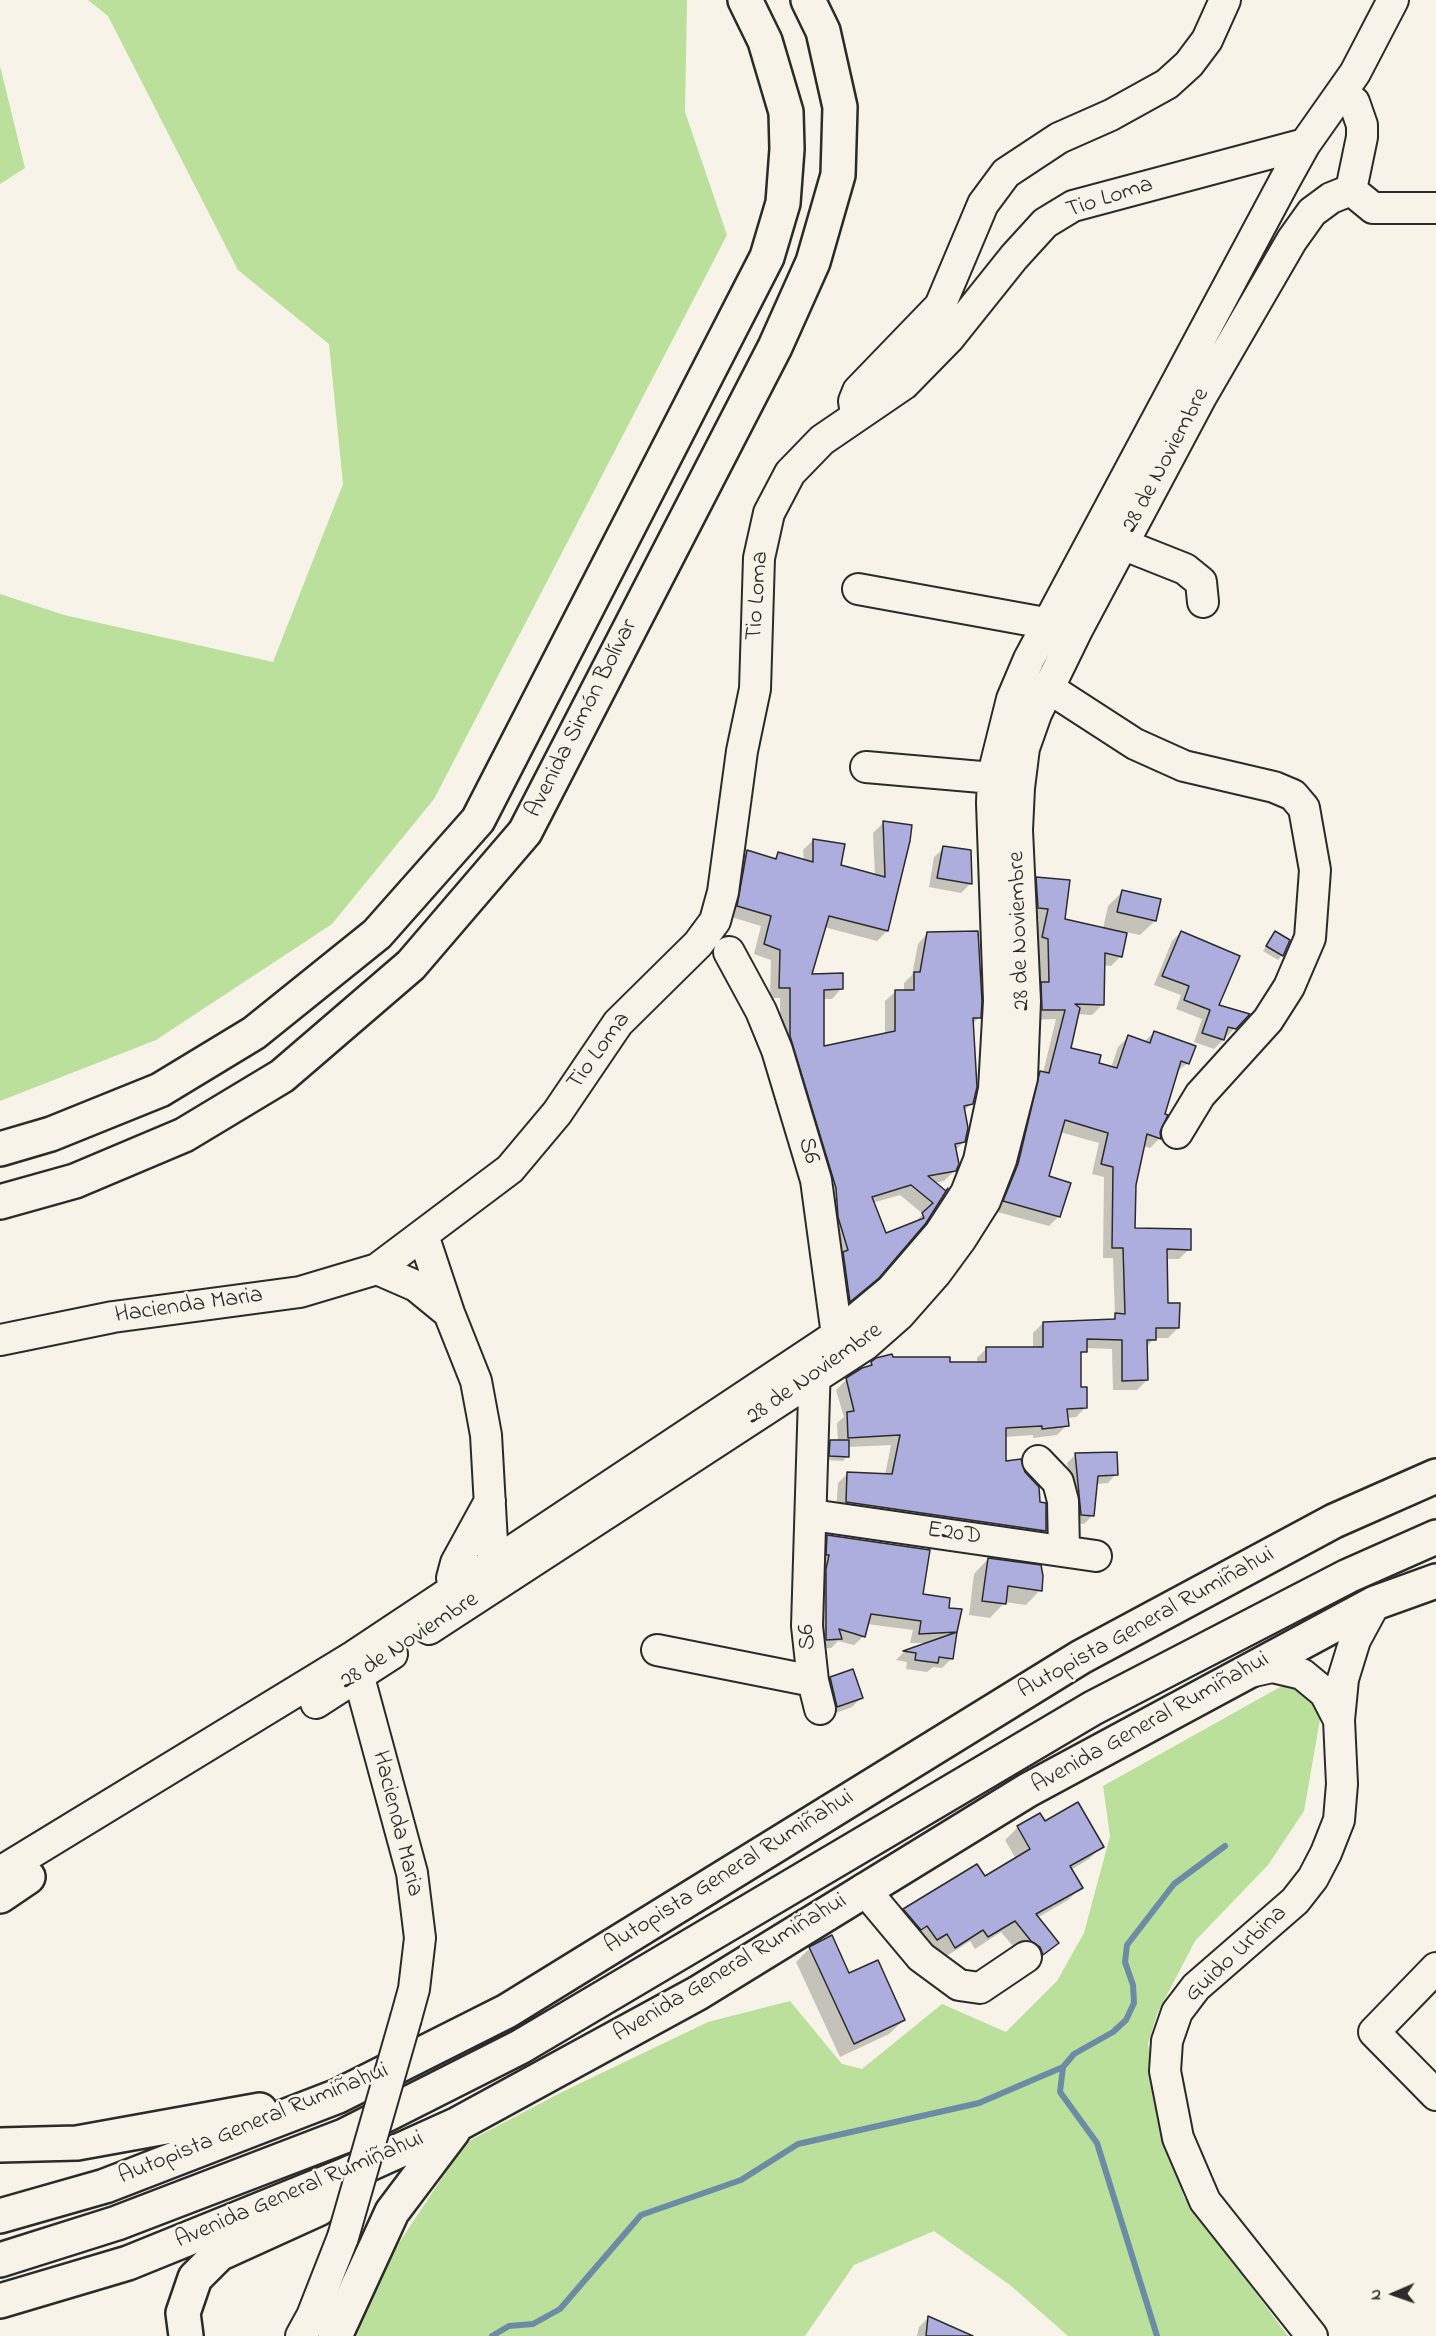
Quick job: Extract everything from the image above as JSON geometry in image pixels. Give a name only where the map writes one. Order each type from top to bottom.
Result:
[{"type":"main road","name":"Avenida Simón Bolívar","points":[[0,1149],[51,1134],[160,1090],[254,1033],[377,934],[478,820],[767,257],[783,203],[787,149],[786,112],[765,41],[745,0]]},
{"type":"main road","name":"Avenida Simón Bolívar","points":[[0,1202],[75,1181],[184,1135],[282,1076],[411,965],[525,832],[775,347],[813,262],[838,175],[840,107],[823,31],[807,0]]},
{"type":"main road","name":"Autopista General Rumiñahui","points":[[0,2216],[105,2186],[338,2096],[507,2011],[1081,1657],[1334,1521],[1436,1476]]},
{"type":"main road","name":"Autopista General Rumiñahui","points":[[0,2260],[117,2223],[354,2131],[520,2047],[1094,1708],[1348,1576],[1436,1537]]},
{"type":"main road","name":"Avenida General Rumiñahui","points":[[0,2301],[128,2263],[345,2175],[458,2124],[698,1993],[1028,1790],[1375,1603],[1436,1581]]},
{"type":"main road","points":[[0,1896],[9,1878]]},
{"type":"main road","points":[[0,2145],[77,2143],[338,2096]]},
{"type":"main road","points":[[334,2336],[392,2212],[424,2165],[458,2124]]},
{"type":"main road","points":[[186,2336],[183,2313],[195,2278],[219,2254],[318,2209],[334,2195],[345,2175]]},
{"type":"street","points":[[856,416],[854,401],[858,391],[940,306],[983,204],[1006,173],[1059,138],[1111,115],[1167,84],[1189,64],[1207,40],[1226,0]]},
{"type":"street","points":[[827,1356],[916,1262],[966,1193],[979,1160],[994,1089],[998,1050],[999,1001],[991,832],[993,778],[1000,738],[1012,699],[1048,623],[1189,390],[1305,144],[1355,73],[1393,0]]},
{"type":"street","points":[[1341,93],[1354,102],[1362,125],[1362,136],[1351,190],[1360,200],[1373,208],[1436,208]]},
{"type":"street","name":"Tio Loma","points":[[423,1235],[510,1169],[557,1113],[618,1023],[698,944],[715,921],[723,892],[742,752],[755,689],[759,558],[769,513],[790,473],[822,440],[904,384],[950,337],[1014,257],[1046,224],[1073,206],[1305,144]]},
{"type":"street","name":"28 de Noviembre","points":[[9,1878],[356,1666],[457,1597],[827,1356],[899,1315],[936,1273],[985,1201],[1001,1160],[1022,1078],[1025,1039],[1017,830],[1019,788],[1024,748],[1047,687],[1122,544],[1189,390],[1312,212],[1331,198],[1351,190]]},
{"type":"street","points":[[1122,544],[1185,569],[1202,582],[1203,602]]},
{"type":"street","points":[[858,589],[1077,630]]},
{"type":"street","points":[[1047,687],[1135,744],[1184,766],[1274,787],[1293,795],[1304,808],[1315,870],[1310,939],[1289,987],[1268,1020],[1200,1095],[1177,1133]]},
{"type":"street","points":[[866,767],[993,778]]},
{"type":"street","name":"S6","points":[[657,1650],[816,1695],[807,1626],[807,1583],[827,1356],[816,1180],[777,1050],[761,1011],[729,951]]},
{"type":"street","points":[[423,1235],[449,1313],[476,1381],[486,1435],[493,1575]]},
{"type":"street","name":"Hacienda Maria","points":[[0,1340],[113,1317],[300,1292],[377,1269],[423,1235]]},
{"type":"street","points":[[377,1269],[416,1286],[449,1313]]},
{"type":"street","points":[[1038,1461],[1058,1482],[1063,1501],[1064,1551]]},
{"type":"street","points":[[457,1597],[456,1563],[490,1501]]},
{"type":"street","name":"E20D","points":[[812,1515],[1096,1556]]},
{"type":"street","name":"Guido Urbina","points":[[1312,2336],[1205,2201],[1178,2138],[1165,2071],[1167,2041],[1177,2012],[1196,1987],[1295,1901],[1313,1878],[1326,1853],[1339,1820],[1342,1784],[1339,1720],[1343,1679],[1355,1640],[1375,1603]]},
{"type":"street","name":"Hacienda Maria","points":[[301,2336],[312,2316],[343,2237],[414,1989],[420,1938],[412,1873],[356,1666]]},
{"type":"street","points":[[1242,1673],[1272,1667],[1302,1674],[1325,1693],[1339,1720]]},
{"type":"street","points":[[864,1889],[921,1957],[959,1985],[980,1988],[1026,1957]]},
{"type":"street","points":[[1436,1968],[1374,2032],[1436,2095]]},
{"type":"green space","points":[[88,0],[687,0],[685,112],[727,235],[434,799],[332,924],[156,1040],[0,1101],[0,594],[64,615],[273,662],[343,484],[329,344],[238,270],[108,16]]},
{"type":"green space","points":[[0,66],[25,168],[0,184]]},
{"type":"green space","points":[[1282,1686],[1306,1691],[1321,1714],[1304,1811],[1268,1865],[1195,1941],[1157,2014],[1148,2044],[1163,2132],[1184,2197],[1288,2336],[1068,2336],[1010,2285],[934,2231],[854,2265],[805,2336],[346,2336],[395,2249],[465,2143],[564,2091],[708,2022],[790,2001],[842,2064],[862,2069],[942,2004],[1006,2032],[1057,1981],[1084,1933],[1110,1836],[1103,1786]]},
{"type":"building","points":[[883,821],[912,825],[888,931],[829,916],[812,974],[843,973],[843,989],[824,990],[824,1046],[895,1031],[895,990],[914,990],[914,972],[920,972],[927,932],[978,931],[982,1001],[981,1018],[973,1018],[977,1087],[973,1104],[964,1106],[968,1128],[965,1142],[955,1144],[959,1164],[956,1171],[928,1176],[946,1191],[948,1188],[926,1223],[879,1278],[850,1302],[843,1252],[848,1250],[838,1217],[836,1188],[790,1036],[790,988],[779,988],[780,950],[764,944],[771,916],[737,906],[747,850],[776,859],[778,852],[813,862],[813,839],[845,844],[841,865],[885,877]],"holes":[[[911,1185],[933,1203],[922,1213],[924,1218],[886,1233],[872,1197]]]},
{"type":"building","points":[[943,846],[971,850],[972,884],[937,878]]},
{"type":"building","points":[[1036,877],[1070,880],[1065,919],[1127,933],[1122,957],[1105,953],[1104,1005],[1075,1004],[1080,1008],[1071,1048],[1101,1055],[1099,1063],[1117,1068],[1128,1035],[1150,1043],[1154,1031],[1196,1046],[1189,1064],[1181,1061],[1165,1114],[1168,1115],[1160,1132],[1161,1139],[1147,1134],[1136,1185],[1135,1228],[1191,1229],[1191,1250],[1167,1249],[1168,1303],[1180,1303],[1179,1328],[1156,1328],[1156,1340],[1147,1340],[1148,1380],[1122,1381],[1122,1340],[1087,1339],[1087,1352],[1081,1352],[1081,1387],[1087,1387],[1087,1408],[1067,1409],[1069,1426],[1042,1429],[1042,1426],[1006,1428],[1006,1461],[1021,1459],[1025,1472],[1039,1487],[1040,1502],[1046,1503],[1046,1531],[846,1502],[847,1472],[892,1474],[900,1435],[848,1438],[847,1412],[854,1411],[846,1378],[872,1365],[871,1362],[876,1358],[892,1354],[893,1357],[950,1357],[950,1362],[986,1362],[986,1347],[1043,1347],[1043,1322],[1115,1319],[1115,1313],[1125,1314],[1123,1248],[1112,1248],[1113,1167],[1101,1164],[1108,1133],[1065,1120],[1049,1176],[1071,1183],[1060,1217],[1003,1201],[1018,1164],[1040,1071],[1049,1073],[1065,1010],[1042,1010],[1041,982],[1049,982],[1048,939],[1042,937],[1048,909],[1038,908]]},
{"type":"building","points":[[1122,890],[1161,899],[1156,921],[1117,912]]},
{"type":"building","points":[[1181,931],[1240,956],[1219,1005],[1250,1014],[1236,1029],[1228,1027],[1224,1040],[1202,1033],[1210,1010],[1184,1000],[1189,986],[1162,976]]},
{"type":"building","points":[[1275,931],[1290,940],[1283,956],[1266,946]]},
{"type":"building","points":[[830,1440],[849,1440],[849,1457],[829,1456]]},
{"type":"building","points":[[1117,1452],[1118,1475],[1098,1476],[1094,1516],[1081,1515],[1075,1453]]},
{"type":"building","points":[[827,1535],[930,1550],[923,1594],[950,1598],[949,1608],[962,1609],[957,1632],[919,1634],[921,1621],[871,1614],[865,1637],[839,1629],[842,1639],[826,1640],[826,1569],[829,1555],[826,1555]]},
{"type":"building","points":[[988,1558],[1041,1565],[1042,1591],[1008,1586],[1006,1604],[982,1601]]},
{"type":"building","points":[[957,1632],[953,1659],[939,1657],[938,1663],[915,1660],[916,1653],[903,1651]]},
{"type":"building","points":[[853,1669],[863,1698],[837,1707],[830,1677]]},
{"type":"building","points":[[1078,1802],[1104,1847],[1070,1866],[1083,1888],[1036,1914],[1059,1943],[1043,1955],[1040,1947],[1031,1941],[1015,1921],[988,1937],[983,1930],[955,1948],[947,1934],[937,1940],[927,1926],[921,1930],[903,1909],[977,1864],[985,1876],[1030,1849],[1017,1826],[1040,1813],[1045,1821]]},
{"type":"building","points":[[832,1935],[849,1973],[878,1960],[905,2020],[854,2044],[809,1947]]},
{"type":"building","points":[[928,2316],[973,2336],[926,2336]]},
{"type":"waterway","points":[[492,2336],[509,2326],[533,2324],[560,2309],[641,2215],[741,2180],[798,2144],[979,2103],[1063,2067],[1074,2054],[1113,2032],[1126,2020],[1134,2003],[1133,1985],[1125,1962],[1127,1945],[1174,1884],[1225,1846]]},
{"type":"waterway","points":[[1063,2067],[1060,2092],[1097,2143],[1157,2336]]}]
